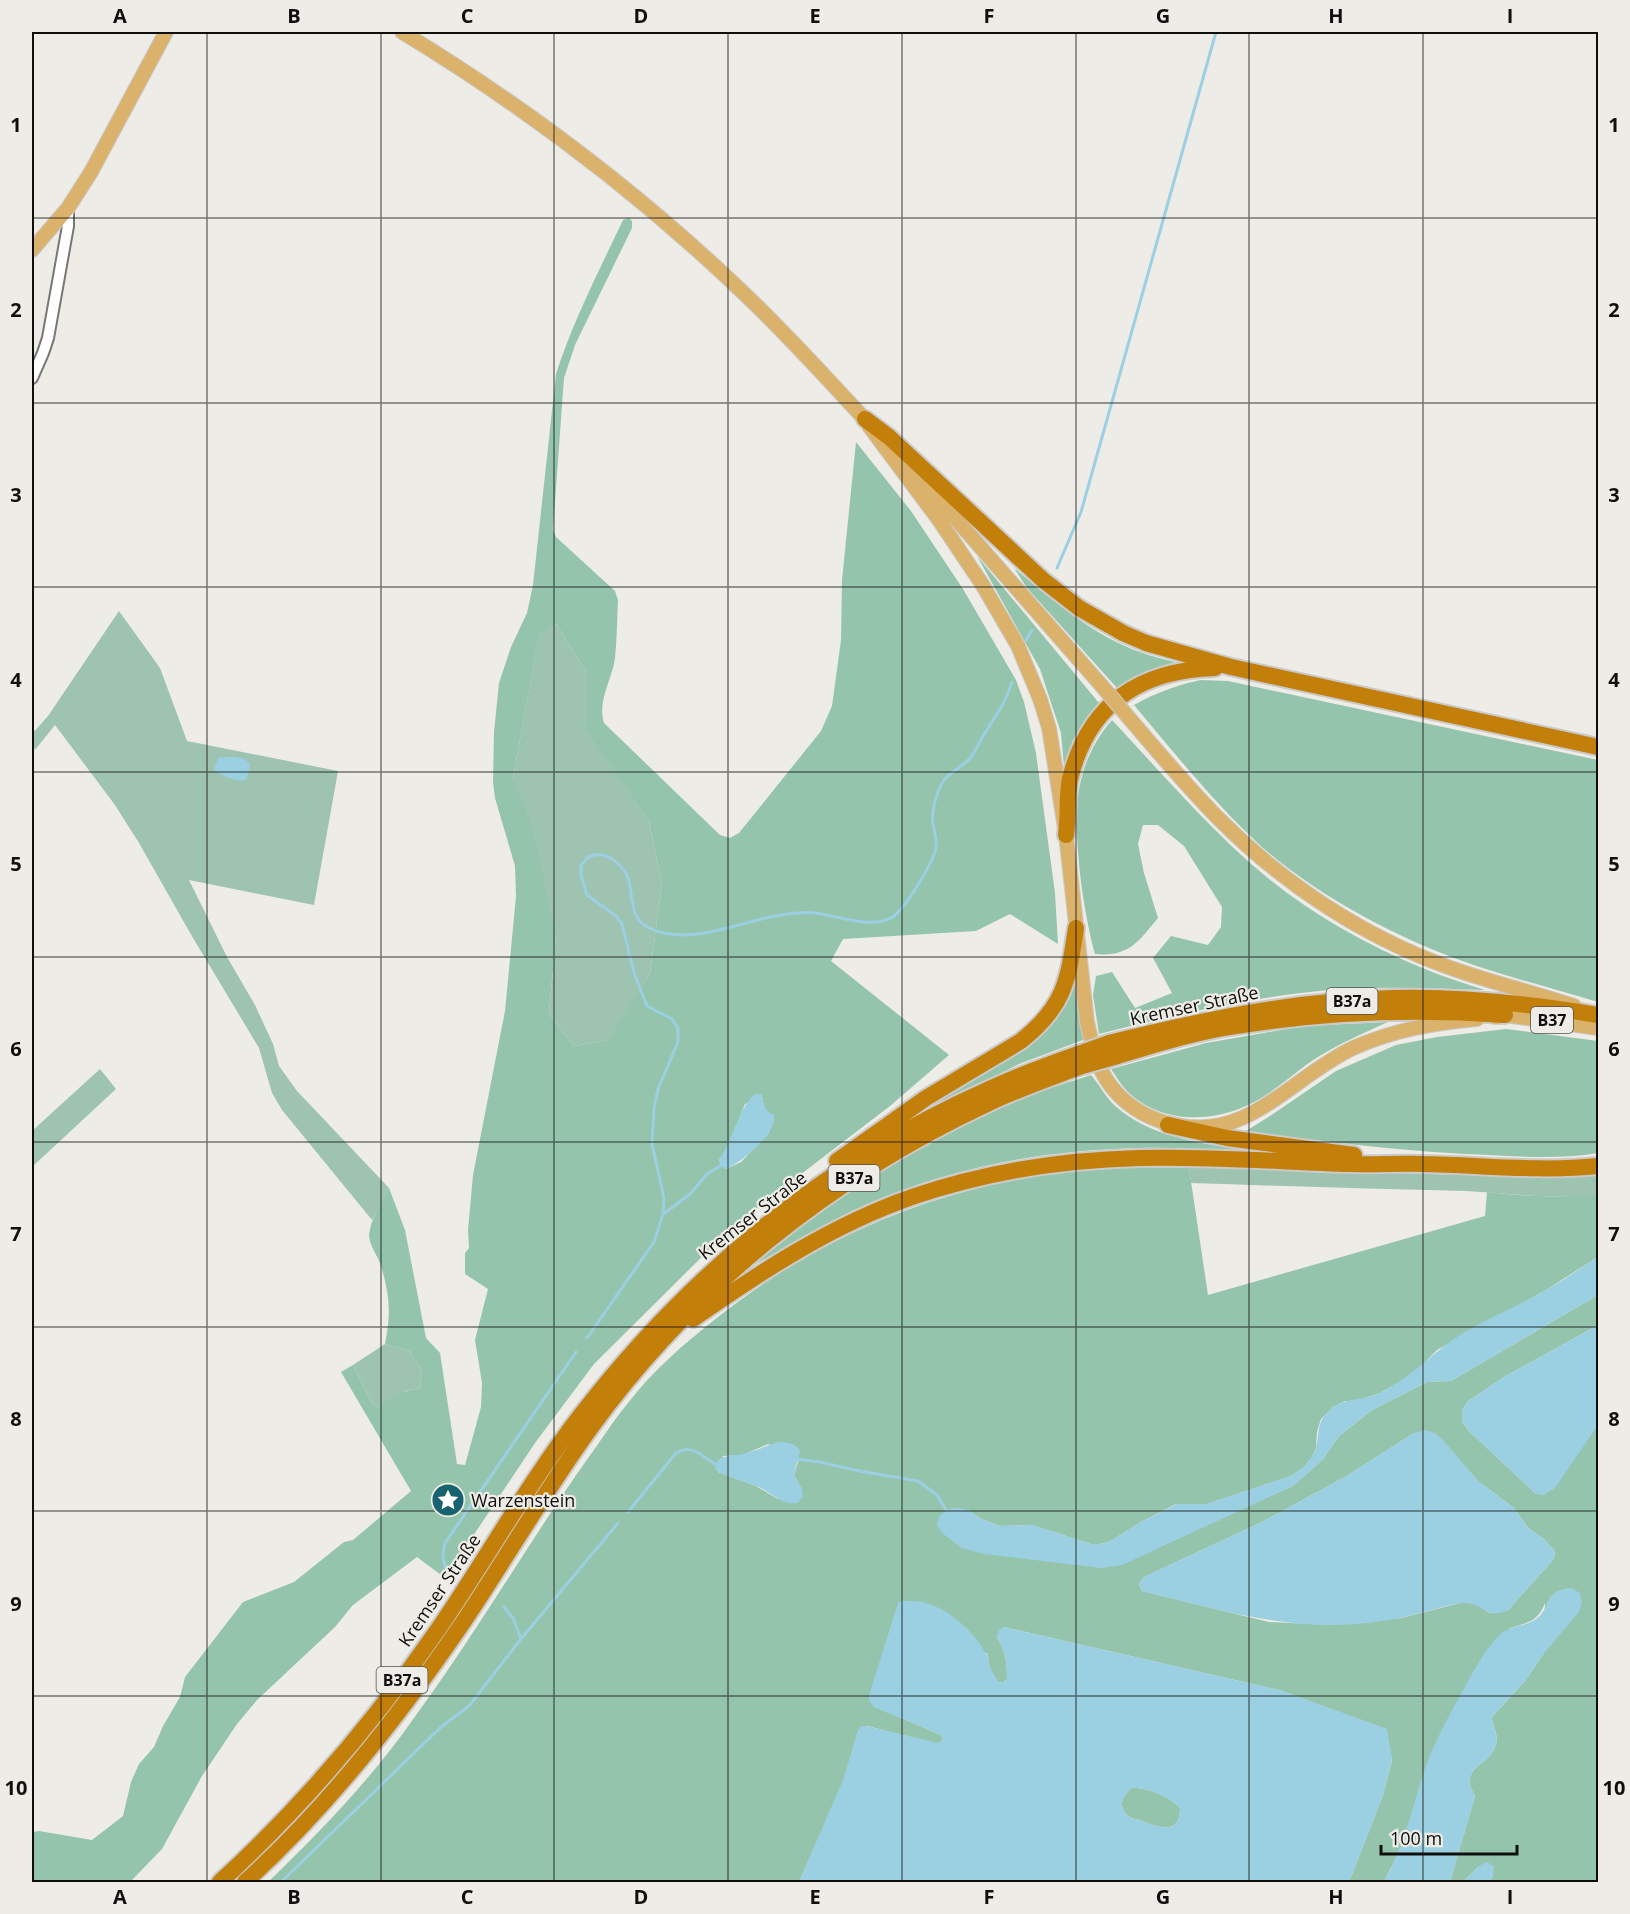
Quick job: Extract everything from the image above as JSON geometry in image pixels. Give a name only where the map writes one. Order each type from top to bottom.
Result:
[{"type":"highway","points":[[865,419],[889,437],[1022,562],[1079,608],[1123,633],[1146,643],[1231,667],[1599,747]]},
{"type":"highway","points":[[1066,835],[1067,800],[1074,765],[1088,735],[1102,713],[1131,690],[1159,676],[1193,669],[1231,667]]},
{"type":"highway","points":[[745,1240],[758,1226],[860,1144],[926,1098],[1021,1041],[1035,1029],[1047,1017],[1065,987],[1070,973],[1076,928]]},
{"type":"highway","name":"Kremser Straße","points":[[220,1882],[298,1805],[371,1721],[444,1621],[552,1454],[621,1377],[680,1301],[745,1240],[835,1175],[905,1131],[986,1090],[1205,1020],[1305,1004],[1393,998],[1497,1001],[1599,1014]]},
{"type":"highway","name":"Kremser Straße","points":[[1111,1050],[1309,1016],[1398,1011],[1505,1015]]},
{"type":"highway","name":"Kremser Straße","points":[[245,1882],[325,1800],[396,1715],[464,1621],[621,1377],[756,1250],[856,1176],[896,1151],[989,1102],[1080,1060]]},
{"type":"highway","points":[[1168,1125],[1227,1138],[1424,1164]]},
{"type":"highway","points":[[660,1342],[754,1277],[799,1249],[838,1229],[910,1198],[991,1175],[1070,1162],[1141,1158],[1547,1169],[1599,1166]]},
{"type":"main road","points":[[32,250],[68,208],[91,172],[166,32]]},
{"type":"main road","points":[[402,32],[515,106],[576,150],[651,210],[754,303],[807,356],[930,489],[1191,789],[1276,871],[1338,913],[1380,937],[1446,967],[1599,1014]]},
{"type":"main road","points":[[865,419],[963,555],[1004,620],[1022,655],[1040,699],[1049,728],[1066,835],[1087,1022],[1102,1071],[1110,1084],[1131,1106],[1168,1125],[1206,1127],[1220,1125],[1240,1119],[1259,1109],[1327,1063],[1378,1038],[1408,1028],[1434,1023],[1505,1015]]},
{"type":"main road","name":"B37","points":[[1505,1015],[1599,1028]]},
{"type":"street","points":[[32,378],[48,338],[68,226],[68,208]]},
{"type":"green space","points":[[629,218],[632,221],[632,228],[575,345],[564,378],[553,530],[556,537],[615,591],[618,600],[615,658],[602,707],[604,723],[720,835],[730,838],[739,833],[821,731],[832,706],[841,640],[842,580],[856,442],[911,511],[963,589],[1016,680],[1024,702],[1036,753],[1055,893],[1058,944],[1010,914],[976,931],[843,939],[831,961],[949,1055],[890,1106],[732,1227],[594,1364],[535,1443],[445,1578],[417,1557],[353,1605],[335,1627],[257,1700],[237,1724],[202,1776],[162,1849],[130,1882],[32,1882],[32,1832],[39,1831],[92,1840],[123,1816],[131,1782],[139,1764],[154,1747],[180,1697],[185,1677],[243,1602],[294,1582],[344,1542],[353,1540],[411,1491],[341,1372],[353,1365],[373,1405],[381,1408],[398,1394],[420,1388],[422,1372],[410,1351],[385,1344],[389,1314],[388,1296],[381,1266],[370,1243],[369,1235],[374,1217],[389,1188],[405,1230],[426,1338],[440,1353],[457,1464],[465,1465],[481,1407],[482,1383],[475,1340],[488,1289],[465,1274],[465,1253],[469,1248],[468,1230],[473,1175],[505,1011],[516,896],[515,866],[495,798],[493,782],[494,732],[499,683],[511,647],[527,613],[533,585],[556,374],[578,315],[623,220]],"holes":[[[556,624],[587,673],[586,729],[649,822],[662,884],[650,973],[608,1040],[574,1046],[549,1014],[556,936],[532,826],[513,778],[539,634]],[[763,1098],[763,1106],[768,1113],[769,1133],[741,1162],[726,1169],[719,1160],[728,1147],[745,1104]]]},
{"type":"green space","points":[[977,556],[1099,703],[1073,740],[1064,766],[1061,733],[1040,669]]},
{"type":"green space","points":[[1014,568],[1091,628],[1125,646],[1175,662],[1138,676],[1117,688],[1027,588]]},
{"type":"green space","points":[[119,611],[160,668],[187,741],[338,771],[314,905],[189,880],[227,957],[255,1005],[273,1044],[279,1066],[297,1091],[389,1188],[372,1220],[282,1110],[272,1093],[259,1048],[115,805],[55,725],[35,750],[32,734],[48,716]]},
{"type":"green space","points":[[556,624],[587,673],[587,729],[649,822],[662,884],[650,973],[609,1040],[574,1046],[549,1014],[556,936],[513,778],[539,633]]},
{"type":"green space","points":[[1201,680],[1228,681],[1598,760],[1598,1002],[1491,971],[1429,948],[1385,928],[1320,891],[1262,847],[1212,796],[1134,705],[1166,690]]},
{"type":"green space","points":[[1112,720],[1213,828],[1249,862],[1288,893],[1330,922],[1374,946],[1428,970],[1485,990],[1370,988],[1324,990],[1250,1000],[1099,1034],[1093,995],[1096,976],[1112,972],[1135,1008],[1172,993],[1153,958],[1171,936],[1208,945],[1221,927],[1222,907],[1184,846],[1158,825],[1143,825],[1138,844],[1158,918],[1138,941],[1125,950],[1095,954],[1079,867],[1078,798],[1089,756]]},
{"type":"green space","points":[[1076,979],[1083,1040],[1019,1064],[904,1122],[1025,1047],[1060,1012]]},
{"type":"green space","points":[[1388,1022],[1326,1052],[1247,1106],[1211,1116],[1175,1116],[1158,1111],[1141,1103],[1127,1091],[1111,1069],[1206,1043],[1304,1026]]},
{"type":"green space","points":[[1506,1029],[1598,1041],[1598,1153],[1543,1157],[1458,1154],[1367,1146],[1246,1131],[1336,1071],[1396,1045],[1437,1037]]},
{"type":"green space","points":[[100,1069],[116,1089],[32,1167],[32,1131]]},
{"type":"green space","points":[[1091,1075],[1114,1105],[1144,1125],[1178,1137],[1249,1151],[1167,1148],[1105,1149],[1003,1162],[904,1189],[872,1202],[826,1224],[751,1267],[782,1240],[848,1191],[919,1148],[993,1111],[1046,1089]]},
{"type":"green space","points":[[1142,1167],[1189,1168],[1208,1295],[1485,1216],[1487,1192],[1529,1196],[1598,1193],[1598,1257],[1546,1290],[1437,1350],[1413,1374],[1380,1393],[1356,1401],[1345,1401],[1333,1407],[1321,1419],[1316,1448],[1312,1457],[1303,1468],[1291,1476],[1207,1504],[1176,1504],[1109,1542],[1094,1545],[1032,1525],[1000,1526],[981,1519],[968,1510],[946,1510],[1101,1568],[1293,1486],[1323,1459],[1339,1436],[1372,1410],[1427,1382],[1451,1381],[1598,1295],[1598,1325],[1504,1377],[1467,1402],[1462,1411],[1462,1421],[1468,1430],[1536,1494],[1598,1425],[1598,1882],[1488,1882],[1493,1877],[1479,1866],[1463,1882],[1450,1882],[1475,1796],[1470,1786],[1472,1772],[1488,1758],[1496,1744],[1497,1737],[1492,1717],[1525,1681],[1544,1653],[1545,1603],[1536,1618],[1510,1628],[1384,1882],[1349,1882],[1383,1795],[1392,1760],[1386,1729],[1279,1690],[1004,1627],[997,1637],[1006,1662],[1007,1679],[1003,1683],[998,1682],[990,1669],[987,1653],[869,1695],[875,1707],[941,1735],[943,1740],[938,1744],[867,1726],[858,1731],[844,1780],[799,1882],[268,1882],[345,1804],[398,1740],[458,1655],[612,1424],[648,1379],[681,1347],[765,1283],[814,1253],[865,1227],[917,1206],[971,1190],[1027,1178],[1084,1170]],"holes":[[[1414,1433],[1435,1433],[1478,1481],[1514,1508],[1528,1528],[1543,1538],[1554,1550],[1555,1555],[1552,1561],[1508,1610],[1490,1613],[1475,1604],[1464,1602],[1401,1618],[1332,1625],[1269,1622],[1142,1591],[1139,1584],[1144,1577],[1262,1522],[1345,1477]],[[768,1444],[799,1459],[794,1475],[802,1490],[778,1499],[756,1486],[718,1472],[723,1456],[743,1455]]]},
{"type":"green space","points":[[1189,1168],[1496,1175],[1598,1173],[1598,1193],[1548,1196],[1466,1191],[1191,1183]]},
{"type":"green space","points":[[385,1344],[410,1351],[422,1372],[420,1388],[406,1391],[381,1408],[373,1405],[353,1365]]},
{"type":"green space","points":[[1131,1788],[1151,1791],[1175,1804],[1180,1808],[1177,1822],[1173,1826],[1162,1827],[1127,1815],[1121,1805],[1124,1796]]},
{"type":"water","points":[[218,758],[240,758],[250,764],[247,778],[243,781],[231,779],[214,769]]},
{"type":"water","points":[[754,1094],[761,1094],[766,1109],[774,1115],[774,1122],[765,1139],[726,1169],[720,1166],[719,1160],[743,1109]]},
{"type":"water","points":[[1598,1257],[1598,1295],[1451,1381],[1427,1382],[1372,1410],[1339,1436],[1323,1459],[1293,1486],[1122,1565],[1101,1568],[984,1554],[962,1548],[942,1533],[937,1525],[939,1517],[946,1510],[957,1508],[968,1510],[981,1519],[1000,1526],[1032,1525],[1094,1545],[1109,1542],[1141,1522],[1177,1504],[1207,1504],[1291,1476],[1304,1466],[1315,1452],[1323,1418],[1335,1406],[1382,1392],[1393,1386],[1463,1333],[1551,1287]]},
{"type":"water","points":[[1598,1325],[1598,1425],[1555,1488],[1544,1495],[1536,1494],[1468,1430],[1462,1421],[1462,1411],[1467,1402],[1504,1377]]},
{"type":"water","points":[[1425,1430],[1435,1433],[1443,1440],[1478,1481],[1514,1508],[1528,1528],[1543,1538],[1554,1550],[1555,1555],[1552,1561],[1508,1610],[1494,1613],[1474,1604],[1461,1603],[1377,1622],[1340,1625],[1307,1624],[1235,1614],[1142,1591],[1139,1584],[1144,1577],[1262,1522],[1345,1477],[1414,1433]]},
{"type":"water","points":[[781,1442],[794,1445],[800,1451],[794,1475],[803,1496],[798,1503],[782,1501],[759,1487],[718,1472],[715,1468],[721,1458],[747,1453]]},
{"type":"water","points":[[1571,1588],[1580,1593],[1582,1603],[1579,1612],[1544,1653],[1525,1681],[1492,1717],[1497,1737],[1496,1744],[1493,1752],[1476,1767],[1470,1778],[1470,1786],[1475,1796],[1450,1882],[1384,1882],[1403,1839],[1431,1752],[1479,1662],[1502,1633],[1536,1619],[1541,1615],[1551,1596]]},
{"type":"water","points":[[901,1601],[922,1602],[937,1607],[953,1617],[980,1644],[998,1682],[1003,1683],[1007,1679],[1005,1657],[997,1637],[999,1630],[1004,1627],[1279,1690],[1387,1729],[1392,1759],[1383,1795],[1349,1882],[799,1882],[843,1780],[861,1726],[938,1743],[943,1740],[941,1735],[874,1707],[870,1702],[869,1695],[898,1603]],"holes":[[[1131,1788],[1144,1789],[1170,1800],[1180,1808],[1177,1822],[1173,1826],[1162,1827],[1127,1815],[1121,1805],[1124,1796]]]},
{"type":"water","points":[[1487,1862],[1494,1866],[1493,1877],[1488,1882],[1463,1882],[1479,1866]]},
{"type":"waterway","points":[[1057,568],[1081,512],[1216,32]]},
{"type":"waterway","points":[[1026,640],[1032,630]]},
{"type":"waterway","points":[[587,1338],[654,1242],[663,1214],[664,1198],[652,1144],[654,1108],[658,1089],[678,1042],[678,1028],[672,1019],[647,1006],[634,973],[622,924],[616,916],[587,895],[581,875],[581,865],[588,857],[597,855],[609,857],[619,865],[627,875],[633,908],[638,920],[649,928],[667,934],[685,935],[722,930],[778,915],[796,913],[814,913],[866,922],[886,920],[894,916],[905,904],[934,853],[936,841],[933,814],[941,785],[973,754],[1001,707],[1012,682]]},
{"type":"waterway","points":[[665,1213],[690,1194],[707,1174],[720,1166]]},
{"type":"waterway","points":[[448,1572],[443,1558],[445,1543],[576,1352]]},
{"type":"waterway","points":[[628,1512],[676,1453],[682,1450],[693,1450],[717,1465]]},
{"type":"waterway","points":[[796,1459],[918,1481],[937,1495],[947,1512]]},
{"type":"waterway","points":[[281,1882],[441,1727],[469,1706],[521,1639],[618,1523]]},
{"type":"waterway","points":[[504,1607],[513,1618],[521,1639]]},
{"type":"place","name":"Warzenstein","points":[[448,1500]]}]
